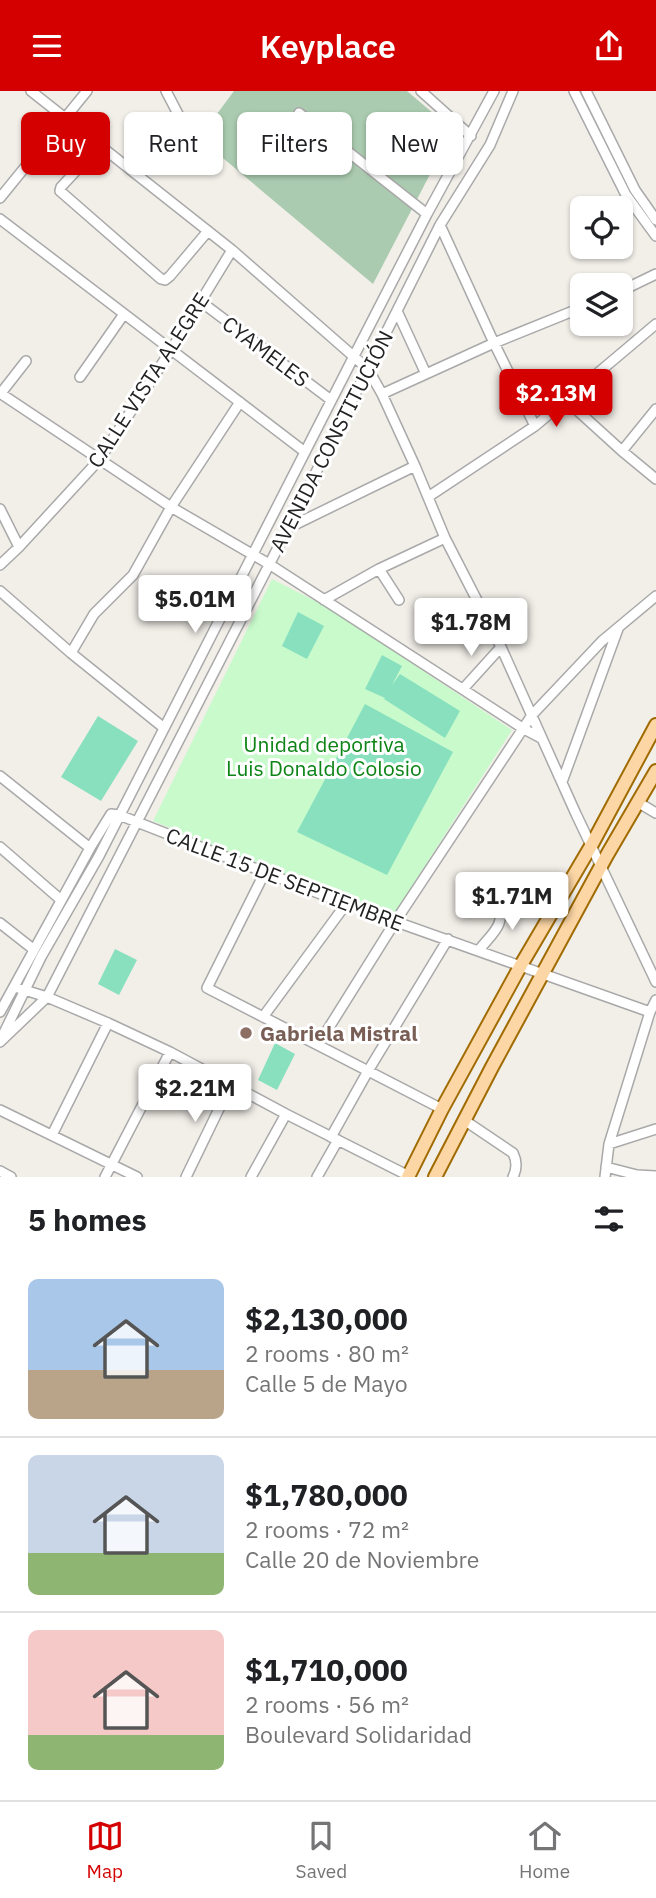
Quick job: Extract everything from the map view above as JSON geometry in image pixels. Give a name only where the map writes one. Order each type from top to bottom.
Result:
[{"type":"main road","points":[[408,1176],[442,1108],[591,846],[656,725]]},
{"type":"main road","points":[[435,1177],[543,974],[656,771]]},
{"type":"street","points":[[31,91],[58,112]]},
{"type":"street","points":[[71,112],[88,91]]},
{"type":"street","points":[[166,91],[177,112]]},
{"type":"street","points":[[421,91],[471,136]]},
{"type":"street","name":"AVENIDA CONSTITUCIÓN","points":[[0,1042],[24,989],[99,856],[427,214],[495,91]]},
{"type":"street","name":"AVENIDA CONSTITUCIÓN","points":[[0,1042],[47,997],[440,225],[490,145],[513,91]]},
{"type":"street","points":[[574,91],[626,195],[654,233],[656,248]]},
{"type":"street","points":[[586,91],[635,190],[656,220]]},
{"type":"street","points":[[110,153],[124,163]]},
{"type":"street","points":[[352,155],[427,214]]},
{"type":"street","points":[[0,198],[21,173]]},
{"type":"street","points":[[72,175],[60,191],[161,279],[165,280],[170,276],[208,231]]},
{"type":"street","points":[[139,175],[232,250],[368,369],[415,466],[445,538],[501,647],[656,982]]},
{"type":"street","points":[[0,219],[305,452]]},
{"type":"street","points":[[440,225],[535,426]]},
{"type":"street","name":"CALLE VISTA ALEGRE","points":[[0,565],[99,460],[232,250]]},
{"type":"street","points":[[633,286],[656,274]]},
{"type":"street","name":"CYAMELES","points":[[200,301],[331,400]]},
{"type":"street","points":[[397,311],[426,374]]},
{"type":"street","points":[[382,394],[494,343],[570,312]]},
{"type":"street","points":[[80,377],[124,314]]},
{"type":"street","points":[[428,497],[535,426],[656,324]]},
{"type":"street","points":[[26,361],[0,393],[171,507],[269,564],[541,738]]},
{"type":"street","points":[[567,401],[656,479]]},
{"type":"street","points":[[71,653],[94,614],[133,575],[171,507],[240,402]]},
{"type":"street","points":[[622,451],[656,409]]},
{"type":"street","points":[[288,528],[415,466]]},
{"type":"street","points":[[0,509],[19,547]]},
{"type":"street","points":[[324,600],[379,569],[445,538]]},
{"type":"street","points":[[379,569],[399,600]]},
{"type":"street","points":[[0,591],[164,728]]},
{"type":"street","points":[[318,1045],[395,922],[532,715],[602,641],[656,596]]},
{"type":"street","points":[[562,782],[619,628]]},
{"type":"street","points":[[463,689],[501,647]]},
{"type":"street","points":[[0,776],[90,848]]},
{"type":"street","points":[[639,803],[656,813]]},
{"type":"street","points":[[0,1012],[90,848],[111,814],[119,815]]},
{"type":"street","name":"CALLE 15 DE SEPTIEMBRE","points":[[119,815],[346,904],[650,1012]]},
{"type":"street","points":[[0,848],[61,900]]},
{"type":"street","points":[[265,872],[207,988],[442,1108]]},
{"type":"street","points":[[479,950],[500,923],[503,915],[500,900]]},
{"type":"street","points":[[263,1017],[346,904]]},
{"type":"street","points":[[0,923],[33,949]]},
{"type":"street","points":[[317,1177],[368,1070],[448,939]]},
{"type":"street","points":[[13,987],[47,997],[170,1052],[408,1176]]},
{"type":"street","points":[[656,1000],[609,1144],[606,1172],[656,1176]]},
{"type":"street","points":[[52,1135],[108,1023]]},
{"type":"street","points":[[105,1177],[170,1052]]},
{"type":"street","points":[[186,1177],[231,1084]]},
{"type":"street","points":[[0,1110],[137,1177]]},
{"type":"street","points":[[251,1177],[286,1114]]},
{"type":"street","points":[[464,1120],[513,1153],[516,1171],[513,1177]]},
{"type":"street","points":[[609,1144],[656,1129]]},
{"type":"street","points":[[0,1171],[11,1177]]},
{"type":"green space","points":[[234,91],[407,91],[432,112],[366,112],[366,175],[430,175],[373,284],[243,175],[352,175],[352,112],[237,112],[237,170],[223,158],[223,112],[218,112]]},
{"type":"green space","name":"Unidad deportiva Luis Donaldo Colosio","points":[[272,579],[329,608],[512,730],[392,917],[153,821]]},
{"type":"green space","points":[[298,612],[324,626],[307,659],[282,646]]},
{"type":"green space","points":[[382,655],[402,666],[392,685],[400,674],[460,711],[445,738],[385,698],[365,689]]},
{"type":"green space","points":[[365,704],[453,752],[387,875],[297,832]]},
{"type":"green space","points":[[98,716],[138,741],[101,801],[61,777]]},
{"type":"green space","points":[[115,949],[137,960],[119,995],[98,984]]},
{"type":"green space","points":[[275,1043],[295,1054],[277,1090],[258,1080]]},
{"type":"place","name":"Gabriela Mistral","points":[[246,1033]]}]
